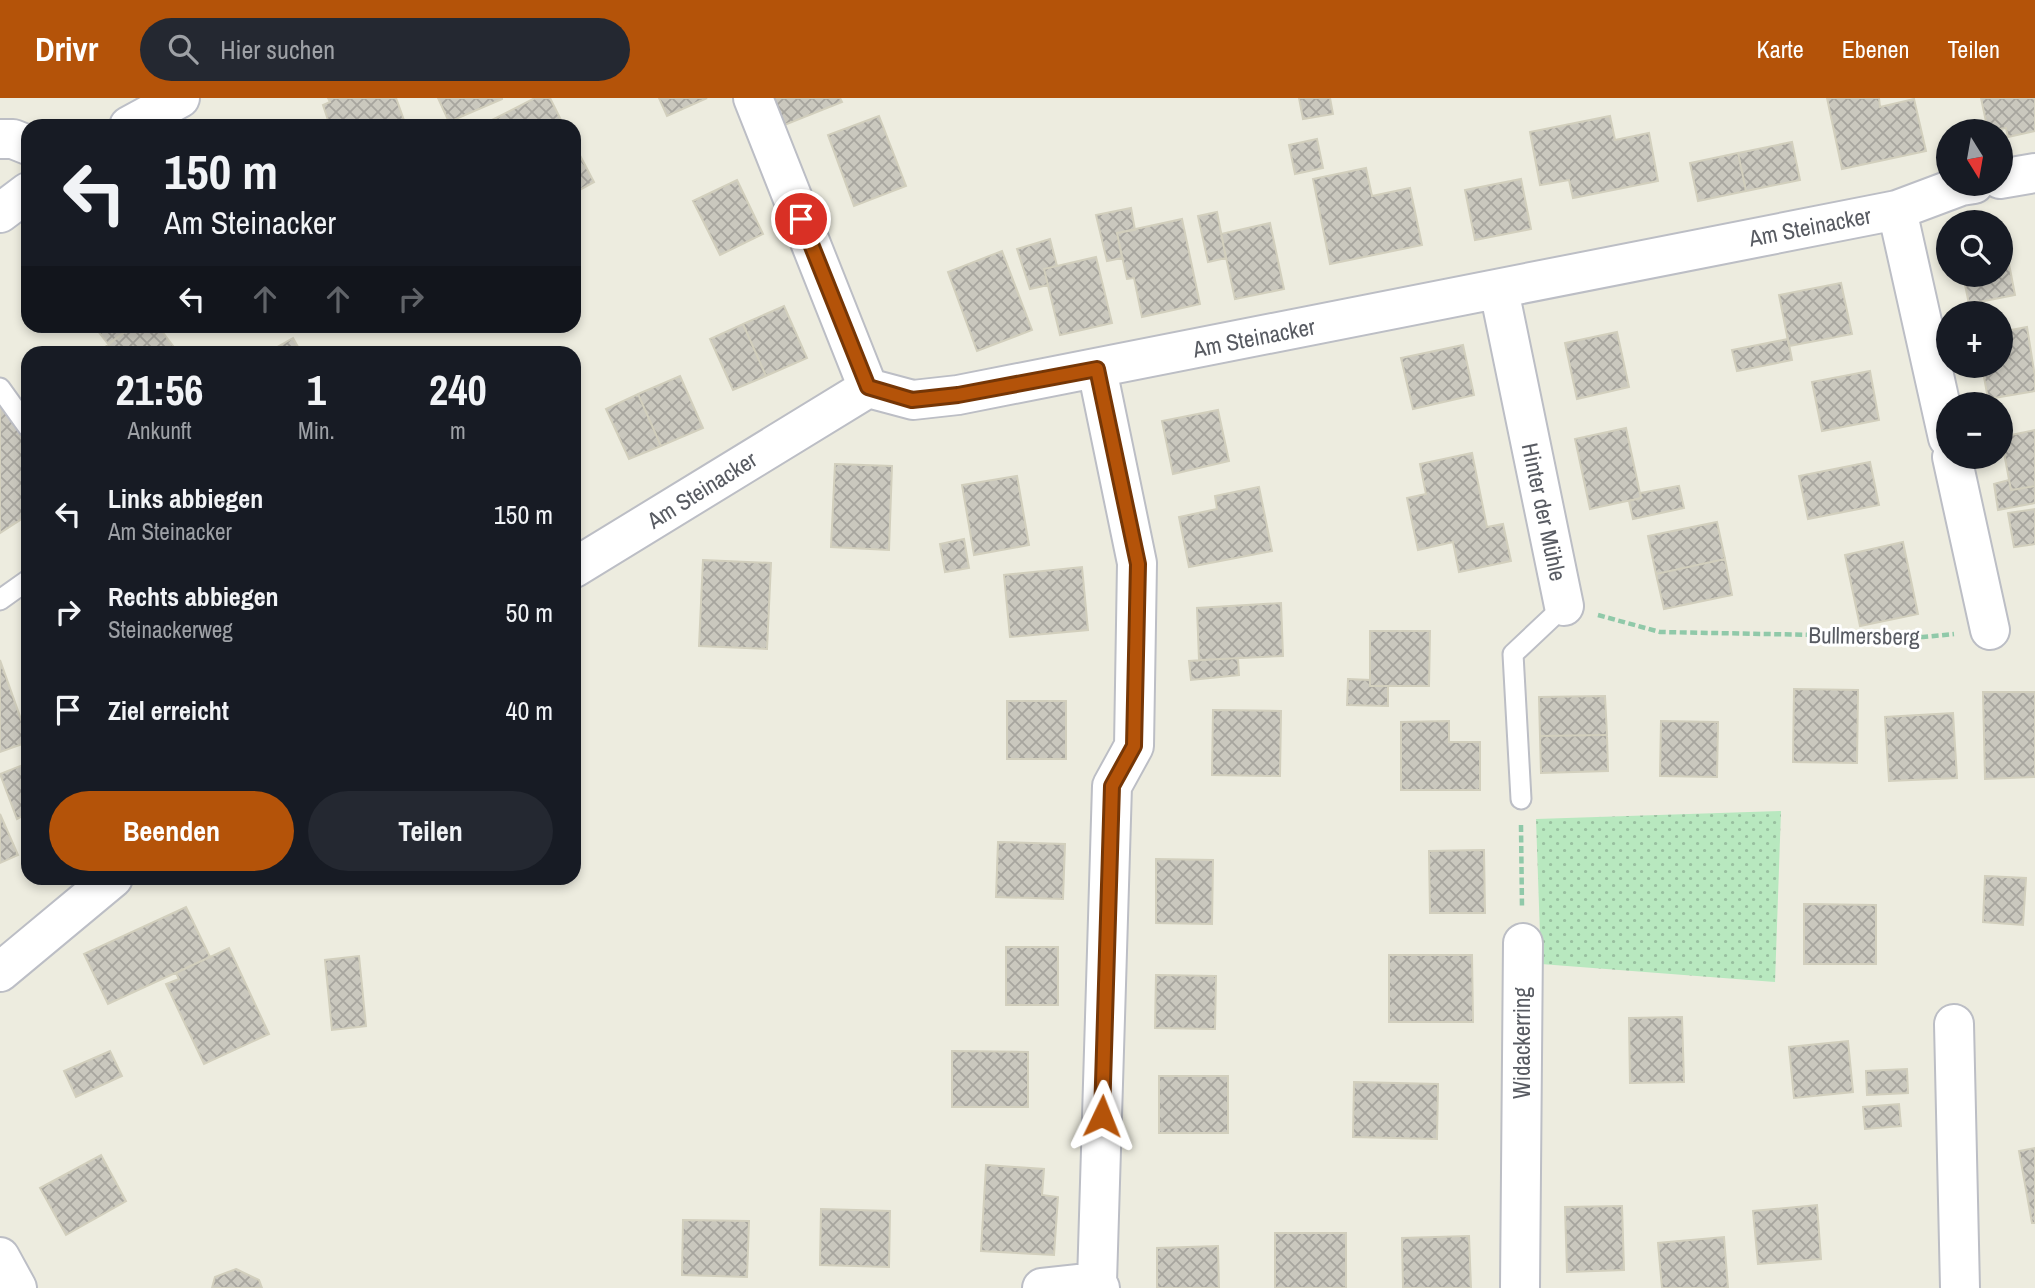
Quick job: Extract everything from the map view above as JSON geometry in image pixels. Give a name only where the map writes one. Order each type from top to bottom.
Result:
[{"type":"street","points":[[142,119],[180,98]]},
{"type":"street","points":[[753,98],[868,387]]},
{"type":"street","points":[[0,139],[21,142]]},
{"type":"street","points":[[2013,177],[2035,173]]},
{"type":"street","name":"Am Steinacker","points":[[581,564],[868,387],[912,400],[958,395],[1897,210],[1936,195]]},
{"type":"street","points":[[0,213],[21,197]]},
{"type":"street","points":[[1897,210],[1938,392]]},
{"type":"street","name":"Hinter der Mühle","points":[[1499,290],[1564,606]]},
{"type":"street","points":[[1042,1288],[1098,1285],[1112,786],[1134,746],[1138,564],[1097,369]]},
{"type":"street","points":[[1955,469],[1990,629]]},
{"type":"street","points":[[0,972],[105,885]]},
{"type":"street","name":"Widackerring","points":[[1520,1288],[1523,943]]},
{"type":"street","points":[[1954,1024],[1960,1288]]},
{"type":"street","points":[[0,1257],[17,1288]]},
{"type":"lane","points":[[0,388],[21,417]]},
{"type":"lane","points":[[0,600],[21,585]]},
{"type":"lane","name":"Hinter der Mühle","points":[[1521,799],[1513,654],[1564,606]]},
{"type":"path","name":"Bullmersberg","points":[[1564,606],[1660,632],[1923,637],[1990,629]]},
{"type":"path","points":[[1521,799],[1523,943]]},
{"type":"green space","points":[[1781,811],[1775,982],[1541,964],[1536,819]]},
{"type":"building","points":[[328,98],[396,98],[404,119],[328,119],[323,105],[330,102]]},
{"type":"building","points":[[438,98],[502,98],[456,119],[448,119]]},
{"type":"building","points":[[535,98],[550,98],[560,119],[494,119]]},
{"type":"building","points":[[659,98],[707,98],[667,116]]},
{"type":"building","points":[[771,98],[840,98],[842,102],[782,126]]},
{"type":"building","points":[[1299,98],[1330,98],[1333,114],[1303,119]]},
{"type":"building","points":[[1827,98],[1879,98],[1880,107],[1914,99],[1926,151],[1842,169]]},
{"type":"building","points":[[1981,98],[2035,98],[2035,131],[2013,136],[2013,119],[1985,119]]},
{"type":"building","points":[[879,116],[906,186],[854,206],[828,135]]},
{"type":"building","points":[[1610,116],[1615,140],[1649,133],[1658,181],[1573,198],[1569,180],[1540,185],[1530,132]]},
{"type":"building","points":[[1317,139],[1323,168],[1295,174],[1289,145]]},
{"type":"building","points":[[1792,142],[1800,180],[1746,191],[1738,153]]},
{"type":"building","points":[[1738,153],[1746,191],[1698,201],[1690,163]]},
{"type":"building","points":[[581,157],[594,182],[581,189]]},
{"type":"building","points":[[1366,168],[1372,196],[1410,188],[1422,245],[1330,264],[1313,179]]},
{"type":"building","points":[[1521,179],[1531,229],[1475,240],[1465,190]]},
{"type":"building","points":[[737,180],[763,234],[720,255],[693,201]]},
{"type":"building","points":[[1131,208],[1135,230],[1117,233],[1122,258],[1107,261],[1096,215]]},
{"type":"building","points":[[1217,212],[1226,258],[1208,262],[1198,216]]},
{"type":"building","points":[[1182,219],[1200,304],[1142,317],[1134,278],[1127,279],[1117,233]]},
{"type":"building","points":[[1270,223],[1284,289],[1235,299],[1221,234]]},
{"type":"building","points":[[1050,239],[1057,266],[1044,269],[1048,285],[1030,289],[1017,249]]},
{"type":"building","points":[[1002,251],[1032,330],[977,351],[948,272]]},
{"type":"building","points":[[1096,257],[1112,323],[1060,335],[1044,269]]},
{"type":"building","points":[[1841,283],[1852,334],[1789,346],[1779,295]]},
{"type":"building","points":[[2013,285],[2015,295],[1968,301],[1965,287],[2013,287]]},
{"type":"building","points":[[784,306],[807,358],[766,376],[743,324]]},
{"type":"building","points":[[743,324],[766,376],[733,390],[710,339]]},
{"type":"building","points":[[2027,327],[2035,391],[2013,395],[2013,392],[1987,392],[1984,378],[2013,378],[2013,330]]},
{"type":"building","points":[[1617,332],[1629,387],[1577,399],[1565,343]]},
{"type":"building","points":[[99,333],[123,333],[108,344]]},
{"type":"building","points":[[124,333],[163,333],[173,346],[107,346]]},
{"type":"building","points":[[293,338],[298,346],[279,346]]},
{"type":"building","points":[[1788,339],[1792,360],[1737,371],[1732,350]]},
{"type":"building","points":[[1463,345],[1474,395],[1413,409],[1401,358]]},
{"type":"building","points":[[1870,371],[1879,420],[1822,431],[1812,382]]},
{"type":"building","points":[[680,376],[703,428],[661,446],[638,394]]},
{"type":"building","points":[[638,394],[661,446],[629,459],[606,409]]},
{"type":"building","points":[[5,404],[21,430],[21,520],[0,533],[0,407]]},
{"type":"building","points":[[1218,410],[1229,461],[1173,474],[1162,421]]},
{"type":"building","points":[[1626,428],[1641,498],[1590,509],[1575,439]]},
{"type":"building","points":[[2035,430],[2035,486],[2011,490],[2007,469],[2013,469],[2013,435]]},
{"type":"building","points":[[1472,453],[1487,527],[1503,524],[1511,561],[1459,572],[1453,542],[1418,550],[1407,498],[1426,494],[1420,464]]},
{"type":"building","points":[[1870,462],[1879,505],[1808,519],[1799,476]]},
{"type":"building","points":[[835,464],[892,466],[889,550],[831,547]]},
{"type":"building","points":[[1017,476],[1029,545],[974,555],[962,485]]},
{"type":"building","points":[[2009,480],[2011,490],[2035,486],[2035,503],[1998,510],[1994,484]]},
{"type":"building","points":[[1679,486],[1684,508],[1633,519],[1629,501],[1641,498],[1640,493]]},
{"type":"building","points":[[1259,487],[1272,551],[1189,567],[1179,517],[1217,509],[1215,496]]},
{"type":"building","points":[[2035,509],[2035,544],[2014,547],[2008,513]]},
{"type":"building","points":[[1717,522],[1725,559],[1656,574],[1648,536]]},
{"type":"building","points":[[964,539],[969,568],[945,572],[940,544]]},
{"type":"building","points":[[1903,542],[1918,614],[1860,626],[1845,555]]},
{"type":"building","points":[[1725,559],[1732,595],[1664,609],[1656,574]]},
{"type":"building","points":[[703,560],[771,563],[767,649],[699,646]]},
{"type":"building","points":[[1082,567],[1088,630],[1010,637],[1004,575]]},
{"type":"building","points":[[1281,603],[1283,656],[1199,660],[1197,608]]},
{"type":"building","points":[[1370,631],[1430,631],[1429,686],[1370,686]]},
{"type":"building","points":[[1238,658],[1239,675],[1191,680],[1189,661]]},
{"type":"building","points":[[0,660],[21,719],[21,744],[0,752]]},
{"type":"building","points":[[1348,679],[1370,680],[1370,686],[1388,686],[1388,706],[1347,705]]},
{"type":"building","points":[[1794,689],[1858,690],[1857,763],[1793,762]]},
{"type":"building","points":[[1983,692],[2035,692],[2035,777],[1985,779]]},
{"type":"building","points":[[1605,696],[1607,735],[1540,736],[1539,697]]},
{"type":"building","points":[[1007,701],[1066,701],[1066,759],[1007,759]]},
{"type":"building","points":[[1213,710],[1281,711],[1280,776],[1212,775]]},
{"type":"building","points":[[1953,713],[1957,778],[1889,781],[1885,717]]},
{"type":"building","points":[[1449,721],[1449,742],[1480,742],[1480,790],[1401,790],[1401,722]]},
{"type":"building","points":[[1661,721],[1718,722],[1717,777],[1660,776]]},
{"type":"building","points":[[1607,735],[1608,771],[1541,773],[1540,736]]},
{"type":"building","points":[[21,766],[21,817],[17,819],[0,774]]},
{"type":"building","points":[[0,814],[18,855],[0,863]]},
{"type":"building","points":[[998,842],[1065,844],[1063,899],[996,897]]},
{"type":"building","points":[[1484,850],[1485,913],[1430,913],[1429,851]]},
{"type":"building","points":[[1156,859],[1213,860],[1212,924],[1156,923]]},
{"type":"building","points":[[1985,876],[2026,878],[2023,925],[1983,922]]},
{"type":"building","points":[[1804,904],[1876,905],[1876,964],[1804,964]]},
{"type":"building","points":[[186,907],[210,957],[108,1004],[84,954]]},
{"type":"building","points":[[1006,947],[1058,947],[1058,1005],[1006,1005]]},
{"type":"building","points":[[229,948],[269,1034],[204,1064],[166,984],[179,979],[176,973]]},
{"type":"building","points":[[1389,955],[1472,955],[1473,1022],[1389,1022]]},
{"type":"building","points":[[359,956],[366,1026],[332,1030],[325,960]]},
{"type":"building","points":[[1156,975],[1216,976],[1215,1029],[1155,1028]]},
{"type":"building","points":[[1682,1017],[1684,1082],[1630,1083],[1629,1018]]},
{"type":"building","points":[[1848,1041],[1853,1092],[1794,1098],[1789,1047]]},
{"type":"building","points":[[110,1051],[122,1076],[76,1097],[64,1071]]},
{"type":"building","points":[[952,1051],[1028,1052],[1028,1107],[952,1107]]},
{"type":"building","points":[[1907,1069],[1908,1093],[1867,1095],[1866,1071]]},
{"type":"building","points":[[1159,1076],[1228,1076],[1228,1133],[1159,1133]]},
{"type":"building","points":[[1354,1082],[1438,1084],[1437,1139],[1353,1137]]},
{"type":"building","points":[[1899,1104],[1901,1126],[1865,1129],[1863,1107]]},
{"type":"building","points":[[2035,1148],[2035,1223],[2032,1223],[2019,1151]]},
{"type":"building","points":[[101,1155],[126,1201],[66,1235],[40,1188]]},
{"type":"building","points":[[986,1165],[1044,1169],[1042,1195],[1058,1197],[1054,1255],[981,1251]]},
{"type":"building","points":[[1817,1205],[1821,1259],[1758,1264],[1753,1211]]},
{"type":"building","points":[[1622,1206],[1624,1270],[1567,1272],[1565,1207]]},
{"type":"building","points":[[821,1209],[890,1211],[889,1267],[820,1265]]},
{"type":"building","points":[[683,1220],[749,1221],[747,1277],[682,1275]]},
{"type":"building","points":[[1275,1233],[1346,1233],[1346,1288],[1275,1288]]},
{"type":"building","points":[[1469,1236],[1471,1288],[1403,1288],[1402,1238]]},
{"type":"building","points":[[1724,1237],[1728,1288],[1662,1288],[1658,1243]]},
{"type":"building","points":[[1218,1246],[1219,1288],[1157,1288],[1157,1248]]},
{"type":"building","points":[[236,1269],[259,1280],[262,1288],[212,1288],[215,1277]]},
{"type":"route","points":[[801,219],[868,387],[912,400],[958,395],[1097,369],[1138,564],[1134,746],[1112,786],[1102,1116]]}]
